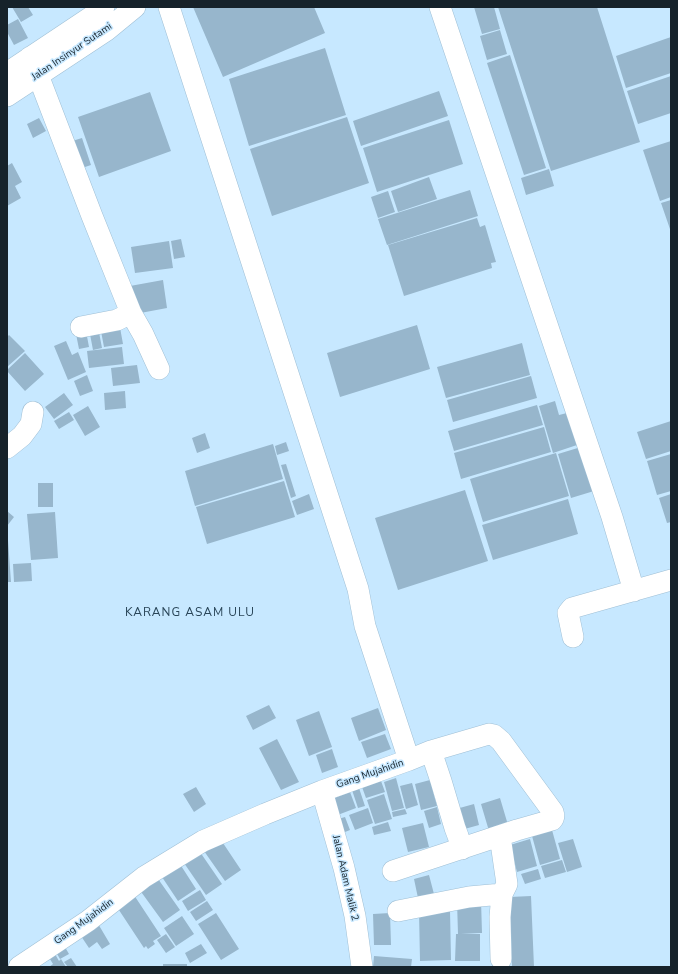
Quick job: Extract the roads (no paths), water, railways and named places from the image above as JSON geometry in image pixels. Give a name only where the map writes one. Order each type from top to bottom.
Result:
[{"type":"street","name":"Jalan Insinyur Sutami","points":[[7,96],[34,66],[104,7]]},
{"type":"street","name":"Jalan Insinyur Sutami","points":[[7,72],[34,66],[107,30],[136,7]]},
{"type":"street","points":[[169,7],[358,589],[365,626],[409,760]]},
{"type":"street","points":[[440,7],[607,502],[634,590]]},
{"type":"street","points":[[34,66],[131,313],[143,334],[159,369]]},
{"type":"street","points":[[80,327],[117,320],[131,313]]},
{"type":"street","points":[[7,448],[22,436],[31,424],[33,412]]},
{"type":"street","points":[[573,637],[568,613],[572,608],[671,580]]},
{"type":"street","name":"Gang Mujahidin","points":[[19,967],[88,921],[144,877],[203,841],[322,790],[431,751],[489,734],[494,735],[501,741],[554,815],[552,820],[393,871]]},
{"type":"street","points":[[431,751],[462,849]]},
{"type":"street","name":"Jalan Adam Malik 2","points":[[322,790],[344,868],[355,916],[362,967]]},
{"type":"street","points":[[500,836],[507,884],[502,894],[500,917],[501,959]]},
{"type":"street","points":[[398,911],[469,897],[502,894]]},
{"type":"district","name":"KARANG ASAM ULU","points":[[190,613]]}]
